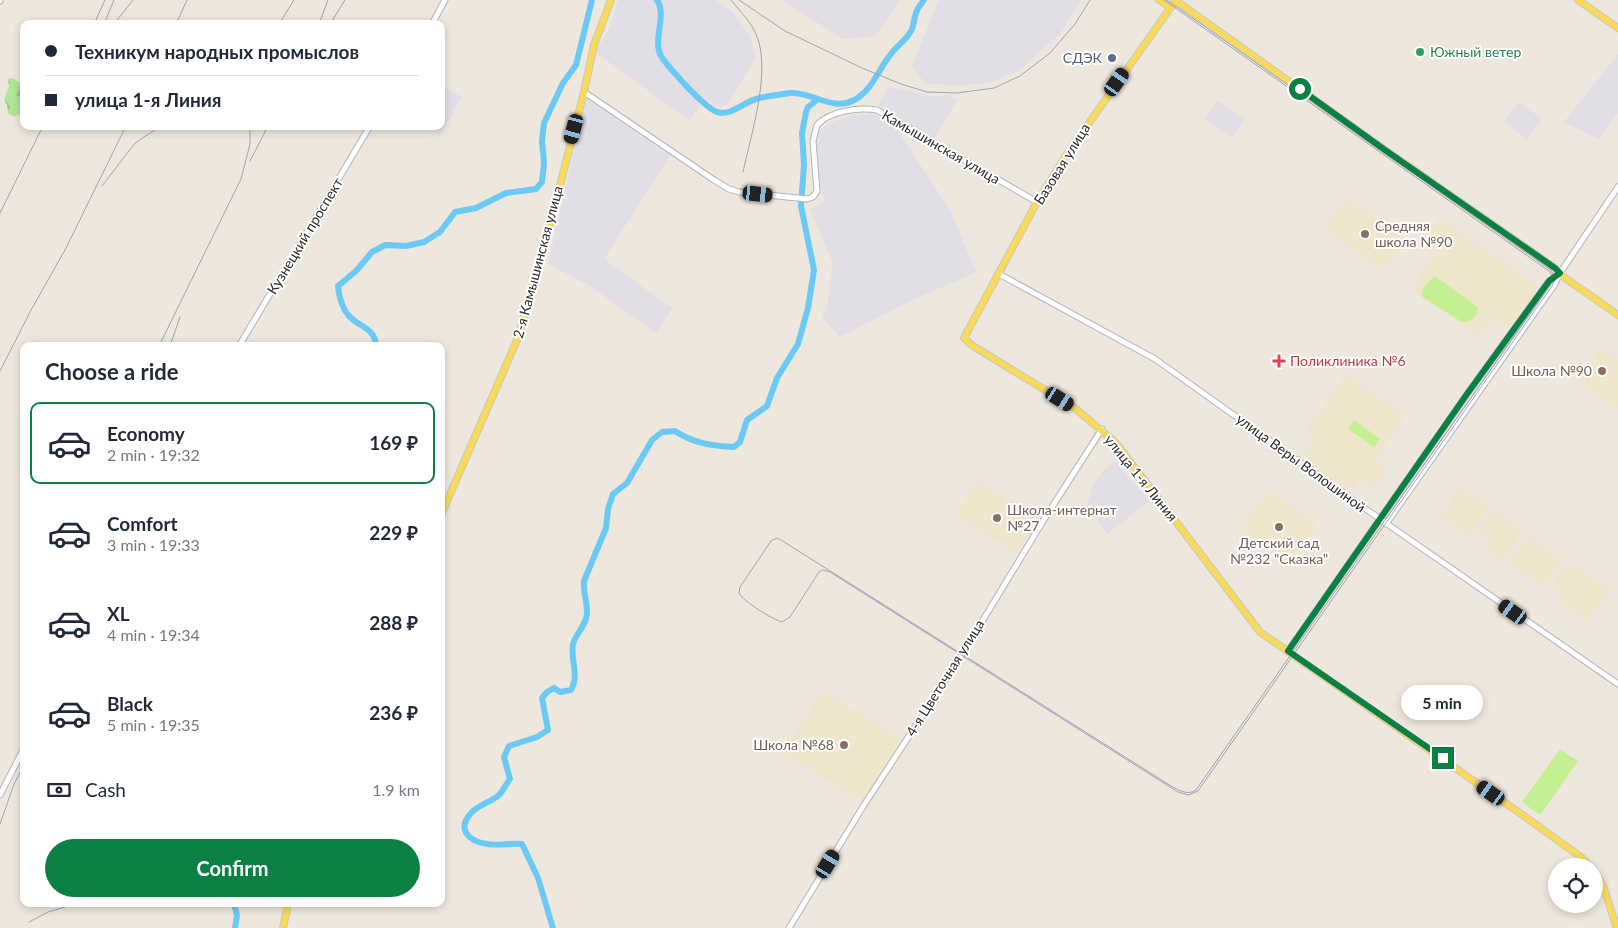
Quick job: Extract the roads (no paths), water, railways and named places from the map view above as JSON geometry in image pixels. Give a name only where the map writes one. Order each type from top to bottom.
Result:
[{"type":"main road","name":"2-я Камышинская улица","points":[[445,506],[517,340],[541,259],[584,92],[594,45],[611,0]]},
{"type":"main road","points":[[1159,0],[1170,8]]},
{"type":"main road","points":[[1175,0],[1385,150],[1555,268],[1565,278],[1618,315]]},
{"type":"main road","name":"Базовая улица","points":[[964,338],[1037,202],[1084,129],[1175,0]]},
{"type":"main road","points":[[1578,0],[1618,28]]},
{"type":"main road","name":"улица 1-я Линия","points":[[964,338],[973,346],[1076,409],[1116,442],[1260,632],[1582,858]]},
{"type":"main road","points":[[1603,886],[1617,928]]},
{"type":"main road","points":[[282,928],[287,907]]},
{"type":"street","points":[[434,20],[445,0]]},
{"type":"street","name":"Камышинская улица","points":[[584,92],[729,188],[739,192],[807,199],[815,196],[817,190],[813,141],[817,125],[829,117],[863,108],[877,110],[1037,202]]},
{"type":"street","name":"Кузнецкий проспект","points":[[241,342],[368,130]]},
{"type":"street","points":[[1386,524],[1555,284],[1560,273],[1618,187]]},
{"type":"street","points":[[1288,651],[1467,394],[1549,281],[1560,273]]},
{"type":"street","name":"улица Веры Волошиной","points":[[999,274],[1155,359],[1386,524],[1618,684]]},
{"type":"street","name":"4-я Цветочная улица","points":[[789,928],[864,805],[960,658],[1043,521],[1102,429]]},
{"type":"street","points":[[0,796],[20,756]]},
{"type":"waterway","points":[[375,342],[369,331],[348,315],[341,301],[338,286],[356,271],[372,252],[385,245],[406,246],[424,242],[440,232],[455,212],[476,208],[506,193],[536,189],[542,182],[544,123],[563,83],[576,65],[592,0]]},
{"type":"waterway","points":[[657,0],[661,14],[658,45],[663,59],[680,80],[705,104],[722,113],[732,111],[756,99],[790,93],[799,93],[841,104],[859,97],[873,82],[887,59],[909,34],[913,27],[917,9],[924,0]]},
{"type":"waterway","points":[[553,928],[538,878],[522,844],[495,845],[474,840],[466,833],[465,824],[472,812],[499,795],[510,779],[504,757],[509,746],[537,737],[548,730],[542,698],[554,688],[560,692],[571,690],[574,684],[573,644],[587,617],[584,581],[606,528],[608,509],[613,494],[627,483],[652,440],[662,432],[675,431],[703,443],[734,447],[740,442],[747,420],[767,406],[777,378],[798,344],[808,308],[814,270],[801,206],[804,165],[802,133],[808,107],[817,100]]},
{"type":"waterway","points":[[235,907],[237,915],[235,928]]},
{"type":"tram line","points":[[1164,0],[1549,271],[1553,277],[1550,285],[1196,790],[1186,792],[1171,786],[777,538],[771,541],[740,587],[739,593],[746,601],[759,610],[782,622],[790,617],[819,572],[823,570],[830,572],[1178,792],[1188,795],[1198,791],[1552,286],[1555,279],[1551,270],[1167,0]]},
{"type":"railway","points":[[96,20],[105,0]]},
{"type":"railway","points":[[106,20],[114,0]]},
{"type":"railway","points":[[117,20],[133,0]]},
{"type":"railway","points":[[178,20],[187,0]]},
{"type":"railway","points":[[282,20],[294,0]]},
{"type":"railway","points":[[320,20],[328,0]]},
{"type":"railway","points":[[332,20],[345,0]]},
{"type":"railway","points":[[731,0],[748,20],[756,34],[762,65],[755,121],[743,172]]},
{"type":"railway","points":[[739,0],[785,31],[862,68],[901,84],[927,92],[957,93],[994,88],[1020,76],[1050,53],[1075,24],[1090,0]]},
{"type":"railway","points":[[0,213],[41,130]]},
{"type":"railway","points":[[0,371],[66,248],[124,130]]},
{"type":"railway","points":[[102,186],[135,143],[155,130]]},
{"type":"railway","points":[[161,342],[241,179],[250,144],[250,130]]},
{"type":"railway","points":[[250,161],[266,130]]},
{"type":"railway","points":[[171,342],[180,317]]},
{"type":"railway","points":[[0,824],[20,773]]},
{"type":"railway","points":[[29,922],[48,912],[65,907]]},
{"type":"place","name":"Южный ветер","points":[[1420,52]]},
{"type":"place","name":"СДЭК","points":[[1112,58]]},
{"type":"place","name":"Средняя школа №90","points":[[1365,234]]},
{"type":"place","name":"Поликлиника №6","points":[[1279,361]]},
{"type":"place","name":"Школа №90","points":[[1602,371]]},
{"type":"place","name":"Школа-интернат №27","points":[[997,518]]},
{"type":"place","name":"Детский сад №232 \"Сказка\"","points":[[1279,527]]},
{"type":"place","name":"Школа №68","points":[[844,745]]}]
